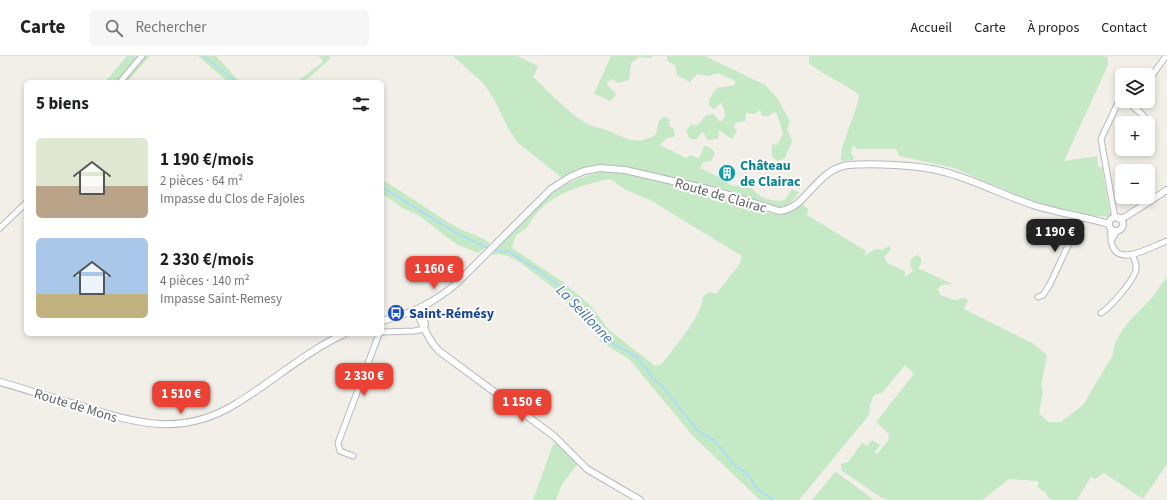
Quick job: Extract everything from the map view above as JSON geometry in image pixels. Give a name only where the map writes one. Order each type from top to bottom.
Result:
[{"type":"street","points":[[122,80],[142,56]]},
{"type":"street","points":[[1155,72],[1166,58]]},
{"type":"street","points":[[1112,228],[1122,227],[1101,139],[1115,108]]},
{"type":"street","points":[[1136,108],[1143,116]]},
{"type":"street","name":"Route de Clairac","points":[[422,307],[439,298],[544,196],[562,181],[584,171],[604,168],[626,170],[716,191],[779,211],[784,211],[793,206],[824,175],[841,166],[858,165],[919,168],[942,171],[1031,204],[1112,228]]},
{"type":"street","points":[[1167,190],[1120,219],[1111,220],[1111,244],[1118,254],[1125,256],[1167,241]]},
{"type":"street","points":[[0,228],[24,205]]},
{"type":"street","points":[[1038,297],[1042,295],[1049,286],[1081,218]]},
{"type":"street","points":[[1101,313],[1112,305],[1135,273],[1136,265],[1132,254]]},
{"type":"street","points":[[384,320],[422,307],[425,329]]},
{"type":"street","points":[[416,310],[428,338],[439,352],[554,436],[587,469],[640,500]]},
{"type":"street","points":[[384,332],[414,332],[425,329]]},
{"type":"street","name":"Route de Mons","points":[[0,382],[125,420],[158,425],[181,424],[213,416],[234,405],[319,348],[340,336]]},
{"type":"street","points":[[353,456],[340,451],[338,443],[378,336]]},
{"type":"green space","points":[[127,56],[150,56],[129,80],[107,80]]},
{"type":"green space","points":[[198,56],[216,56],[238,80],[226,80]]},
{"type":"green space","points":[[319,56],[329,56],[331,58],[306,80],[299,80],[323,62]]},
{"type":"green space","points":[[453,56],[517,56],[538,66],[533,77],[569,111],[592,126],[637,141],[649,138],[656,134],[659,121],[664,116],[670,120],[669,126],[673,128],[675,136],[667,138],[660,145],[686,158],[690,155],[699,158],[704,146],[711,148],[715,153],[711,161],[703,162],[700,168],[723,179],[730,185],[752,188],[758,195],[766,199],[776,201],[785,200],[792,189],[799,192],[786,206],[775,207],[724,189],[622,166],[600,164],[584,167],[571,172],[562,178],[517,142],[508,128],[494,99],[483,83]]},
{"type":"green space","points":[[611,56],[652,56],[651,58],[639,57],[631,63],[629,80],[618,83],[613,79],[607,82],[608,86],[616,94],[611,101],[594,94]]},
{"type":"green space","points":[[667,56],[705,56],[765,85],[778,99],[790,122],[787,128],[792,141],[785,158],[777,161],[772,156],[772,144],[777,145],[783,134],[777,113],[773,112],[769,116],[762,116],[760,110],[754,114],[746,113],[745,121],[735,123],[734,127],[737,131],[732,139],[719,130],[718,139],[708,140],[703,132],[696,139],[690,139],[686,131],[691,124],[697,126],[706,115],[714,114],[720,122],[725,117],[724,109],[721,103],[714,109],[709,106],[709,99],[717,88],[735,85],[735,81],[718,73],[708,76],[697,74],[690,82],[677,75],[675,65],[667,61]]},
{"type":"green space","points":[[809,56],[1105,56],[1108,58],[1108,65],[1064,161],[1097,156],[1098,167],[1102,167],[1110,215],[1109,217],[1079,214],[1031,201],[954,168],[899,156],[896,149],[857,149],[853,145],[851,153],[854,157],[853,160],[841,161],[845,139],[858,103],[859,95],[847,86],[815,68],[809,63]]},
{"type":"green space","points":[[602,172],[614,172],[724,197],[769,213],[783,215],[793,211],[801,203],[808,209],[807,215],[866,251],[864,256],[876,249],[882,250],[889,246],[891,248],[890,251],[884,256],[887,263],[905,271],[905,277],[913,271],[910,265],[911,259],[917,255],[921,258],[921,264],[918,268],[952,284],[941,285],[938,289],[940,295],[954,300],[963,298],[968,300],[964,309],[1032,343],[1047,355],[1041,386],[1043,392],[1039,413],[1048,422],[1061,422],[1083,405],[1113,355],[1114,347],[1121,333],[1151,299],[1167,277],[1167,464],[1143,499],[1104,473],[1095,479],[1091,477],[1077,500],[1051,500],[1046,495],[1047,494],[1038,487],[1038,481],[1009,479],[982,500],[890,500],[882,498],[841,470],[841,464],[848,462],[862,443],[867,446],[872,440],[880,445],[875,452],[877,454],[888,441],[889,434],[876,422],[914,374],[905,365],[882,393],[874,395],[870,405],[869,415],[799,500],[760,500],[692,435],[630,360],[600,341],[574,306],[566,303],[561,294],[521,263],[508,256],[499,254],[492,255],[495,248],[543,201],[556,191],[585,176]],"holes":[[[610,179],[626,190],[650,200],[742,256],[739,265],[716,294],[709,292],[703,297],[697,314],[687,332],[662,364],[655,366],[608,329],[590,305],[563,282],[512,248],[516,236],[527,227],[535,215],[553,199],[574,189]]]},
{"type":"green space","points":[[384,181],[460,229],[485,240],[490,244],[478,253],[456,244],[418,215],[403,208],[384,195]]},
{"type":"green space","points":[[555,443],[578,464],[562,484],[556,500],[533,500],[552,447]]},
{"type":"green space","points":[[836,472],[874,500],[812,500]]},
{"type":"waterway","name":"La Seillonne","points":[[204,56],[234,80]]},
{"type":"waterway","name":"La Seillonne","points":[[384,188],[456,233],[488,248]]},
{"type":"waterway","name":"La Seillonne","points":[[494,250],[509,252],[538,270],[567,292],[610,342],[637,357],[653,379],[661,385],[698,431],[715,441],[735,466],[748,474],[757,489],[774,500]]},
{"type":"place","name":"Château de Clairac","points":[[727,173]]},
{"type":"place","name":"Saint-Rémésy","points":[[396,313]]}]
